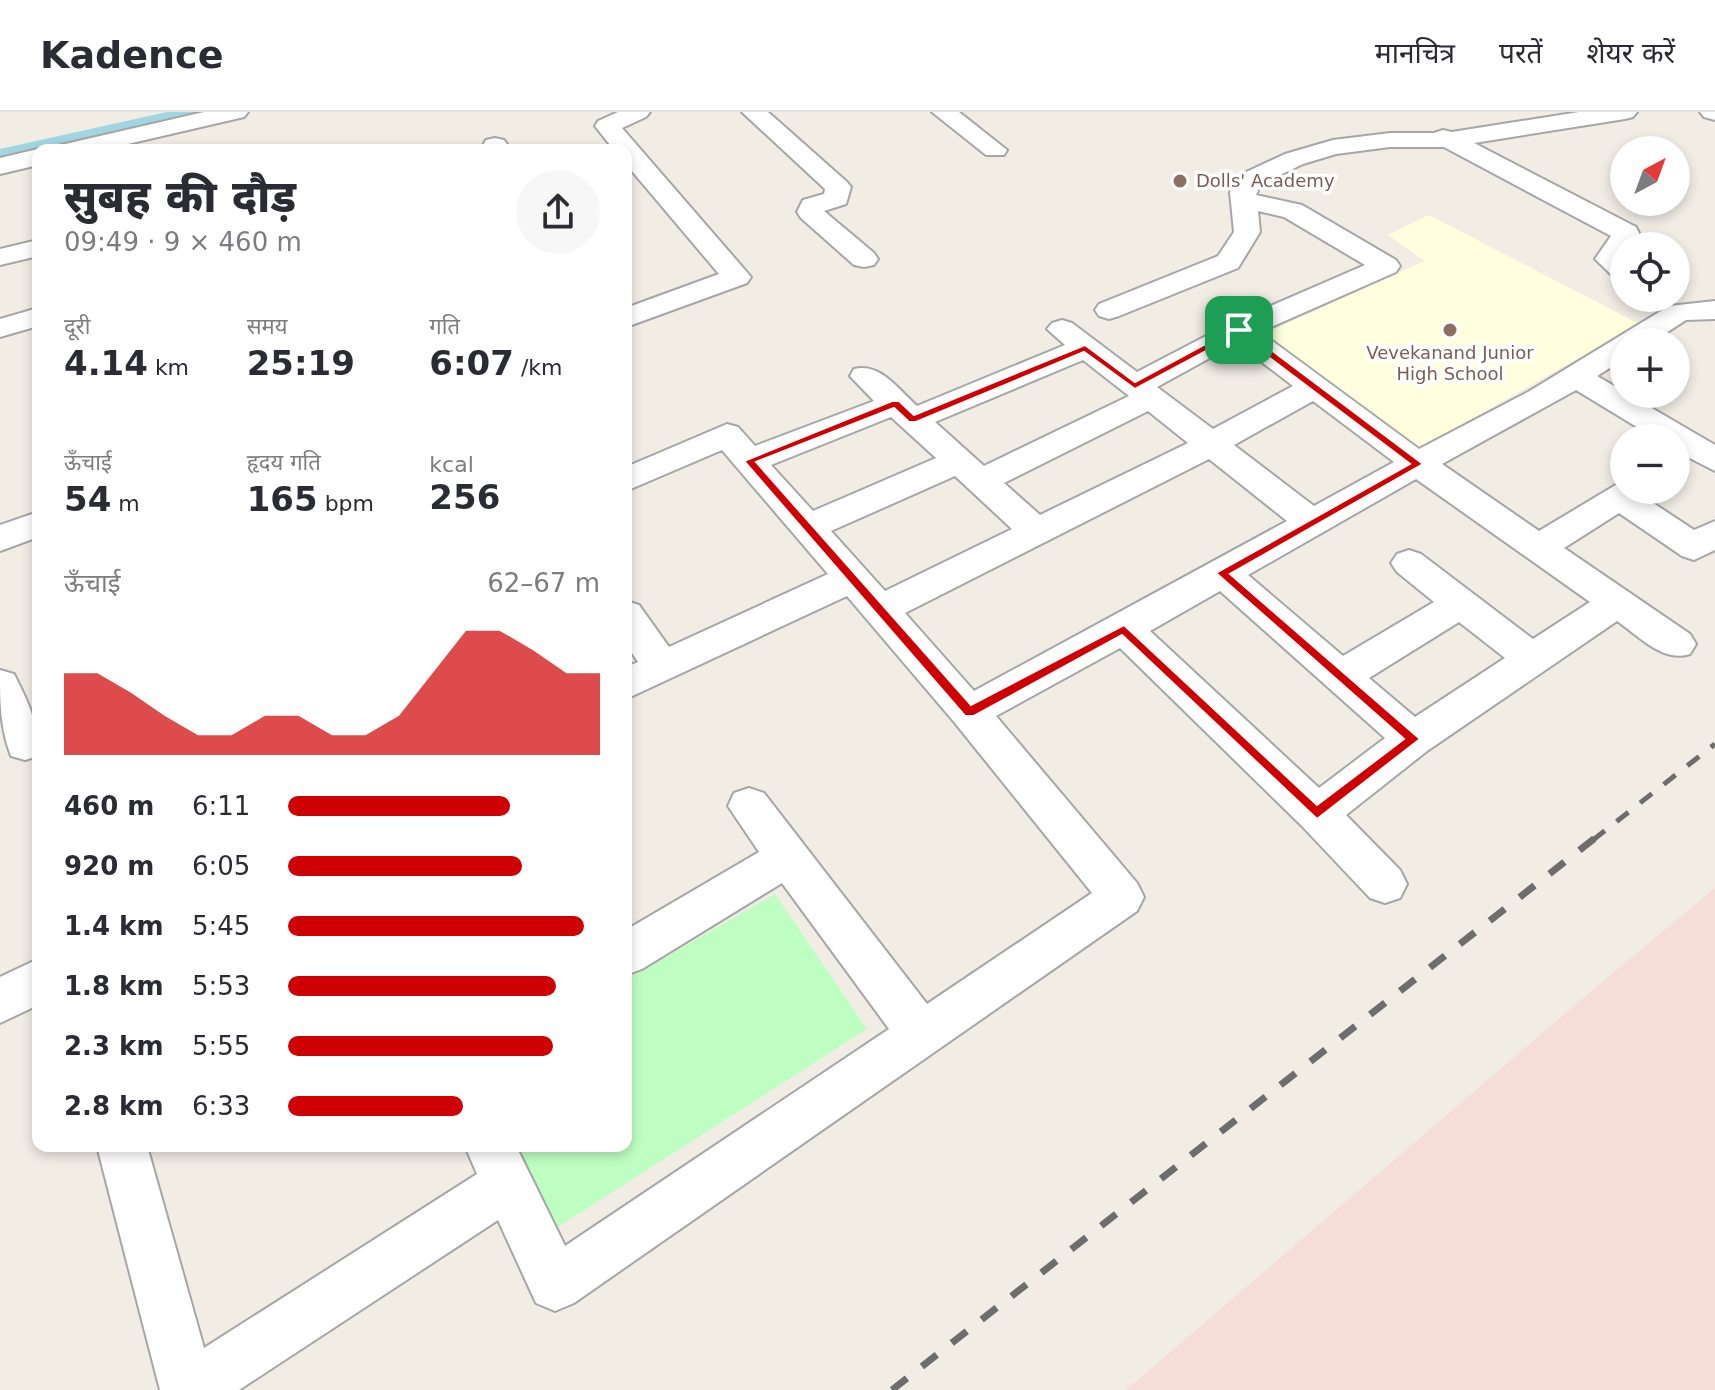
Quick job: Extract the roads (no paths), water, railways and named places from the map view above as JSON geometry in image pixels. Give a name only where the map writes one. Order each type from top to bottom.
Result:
[{"type":"street","points":[[91,144],[139,130],[236,112]]},
{"type":"street","points":[[622,144],[607,126],[638,112]]},
{"type":"street","points":[[754,112],[838,187],[837,198],[812,206],[810,212],[864,259]]},
{"type":"street","points":[[944,112],[995,150]]},
{"type":"street","points":[[1402,112],[1448,140],[1624,232]]},
{"type":"street","points":[[1109,310],[1175,286],[1228,262],[1247,232],[1242,200],[1251,179],[1294,159],[1333,147],[1390,140],[1448,140],[1625,112]]},
{"type":"street","points":[[632,155],[737,277],[632,316]]},
{"type":"street","points":[[0,166],[32,158]]},
{"type":"street","points":[[807,528],[970,471],[1143,392],[1239,330],[1386,266],[1293,211],[1242,200]]},
{"type":"street","points":[[1606,222],[1614,216]]},
{"type":"street","points":[[0,257],[32,249]]},
{"type":"street","points":[[1690,307],[1715,310]]},
{"type":"street","points":[[1646,328],[1663,312]]},
{"type":"street","points":[[0,328],[32,319]]},
{"type":"street","points":[[1239,330],[1418,464],[1677,644]]},
{"type":"street","points":[[749,461],[904,411],[1073,338],[1312,522]]},
{"type":"street","points":[[969,712],[1124,629],[1610,355]]},
{"type":"street","points":[[865,376],[1036,531]]},
{"type":"street","points":[[1575,376],[1696,457]]},
{"type":"street","points":[[879,610],[1212,444],[1315,387]]},
{"type":"street","points":[[124,1152],[189,1390],[499,1165],[555,1284],[1122,897],[969,712],[727,435],[632,477]]},
{"type":"street","points":[[1539,547],[1610,503]]},
{"type":"street","points":[[1638,504],[1694,547],[1715,533]]},
{"type":"street","points":[[0,539],[32,526]]},
{"type":"street","points":[[1409,563],[1532,659]]},
{"type":"street","points":[[1222,573],[1413,739]]},
{"type":"street","points":[[632,681],[850,579]]},
{"type":"street","points":[[1317,813],[1413,739],[1618,602]]},
{"type":"street","points":[[1341,676],[1461,603]]},
{"type":"street","points":[[632,624],[661,666]]},
{"type":"street","points":[[1124,629],[1317,813],[1385,884]]},
{"type":"street","points":[[0,685],[21,745]]},
{"type":"street","points":[[749,806],[921,1034]]},
{"type":"street","points":[[632,950],[786,858]]},
{"type":"street","points":[[0,1001],[32,984]]},
{"type":"waterway","points":[[59,144],[203,112]]},
{"type":"waterway","points":[[0,157],[32,150]]},
{"type":"railway","points":[[1593,840],[1715,744]]},
{"type":"railway","points":[[892,1390],[1595,838]]},
{"type":"place","name":"Dolls' Academy","points":[[1180,181]]},
{"type":"place","name":"Vevekanand Junior High School","points":[[1450,330]]}]
